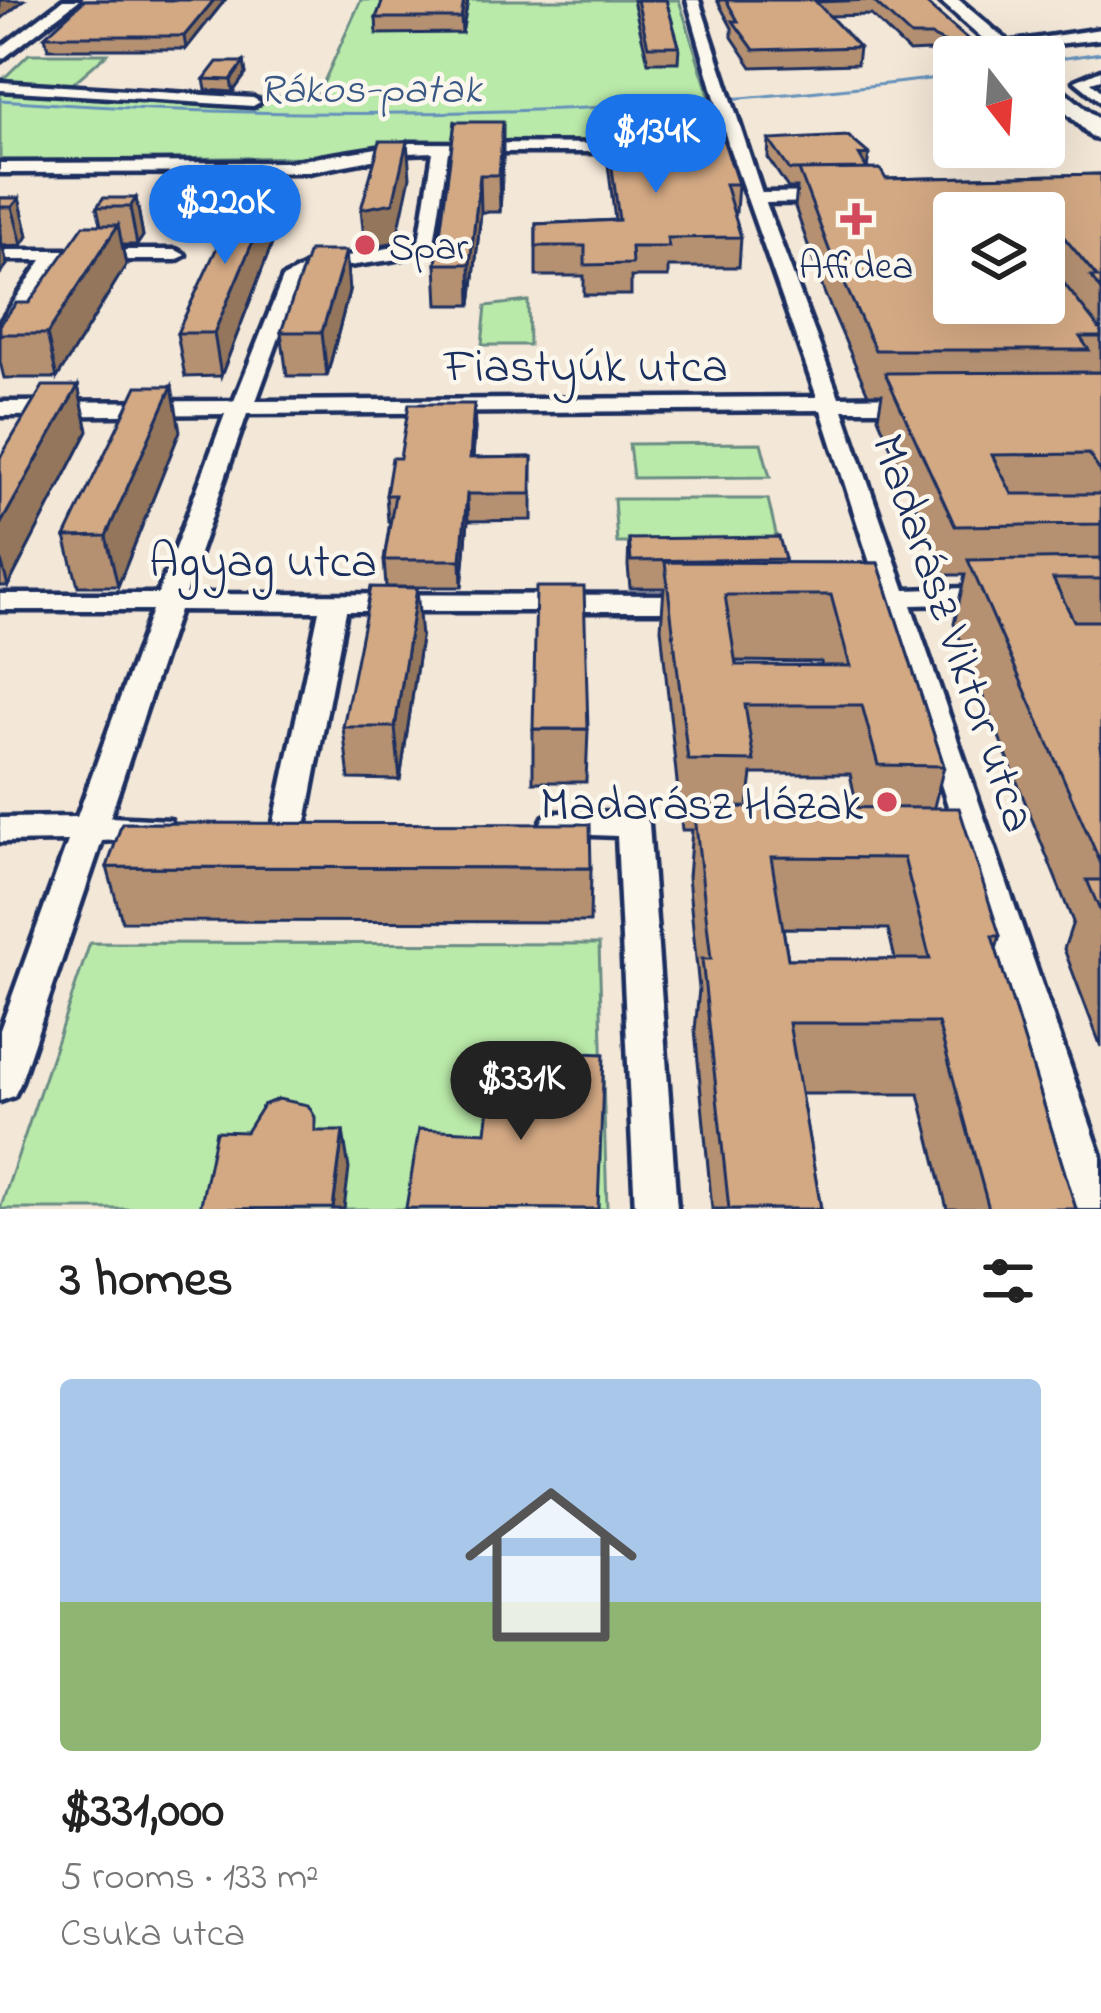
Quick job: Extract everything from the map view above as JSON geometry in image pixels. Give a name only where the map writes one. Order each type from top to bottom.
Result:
[{"type":"main road","points":[[948,0],[993,36]]},
{"type":"main road","points":[[1065,100],[1101,133]]},
{"type":"street","points":[[0,42],[53,0]]},
{"type":"street","points":[[0,56],[72,0]]},
{"type":"street","name":"Madarász Viktor utca","points":[[693,0],[737,147],[827,394],[1098,1209]]},
{"type":"street","points":[[1065,38],[1101,34]]},
{"type":"street","points":[[1101,74],[1082,81],[1101,98]]},
{"type":"street","points":[[0,86],[253,102]]},
{"type":"street","points":[[293,166],[388,150],[432,161],[670,147]]},
{"type":"street","points":[[715,147],[737,147]]},
{"type":"street","points":[[0,1084],[166,604],[233,419],[254,389],[290,283],[312,270],[407,254],[428,245],[432,161]]},
{"type":"street","points":[[0,168],[397,168]]},
{"type":"street","points":[[756,198],[844,197]]},
{"type":"street","points":[[0,255],[176,255]]},
{"type":"street","points":[[0,338],[56,255]]},
{"type":"street","name":"Fiastyúk utca","points":[[0,409],[827,394],[887,403],[944,404]]},
{"type":"street","points":[[848,602],[1033,595]]},
{"type":"street","name":"Agyag utca","points":[[0,602],[732,603]]},
{"type":"street","points":[[289,827],[334,604]]},
{"type":"street","points":[[517,825],[633,824],[656,1209]]},
{"type":"street","points":[[0,830],[200,828]]},
{"type":"green space","points":[[361,0],[679,0],[723,140],[410,142],[315,157],[0,161],[0,86],[253,102],[257,97],[317,97]]},
{"type":"green space","points":[[29,54],[107,54],[70,86],[0,82]]},
{"type":"green space","points":[[528,301],[529,345],[482,345],[486,306]]},
{"type":"green space","points":[[761,443],[770,477],[633,478],[629,444]]},
{"type":"green space","points":[[614,499],[768,499],[778,543],[617,543]]},
{"type":"green space","points":[[90,943],[599,944],[607,1209],[0,1209]]},
{"type":"building","points":[[85,0],[214,0],[184,36],[45,36]]},
{"type":"building","points":[[383,0],[464,0],[461,18],[376,18]]},
{"type":"building","points":[[637,0],[666,0],[679,46],[648,46]]},
{"type":"building","points":[[726,0],[872,0],[816,2],[859,47],[754,50],[733,21],[738,21]]},
{"type":"building","points":[[872,0],[922,0],[964,36],[911,36]]},
{"type":"building","points":[[217,62],[244,62],[231,80],[204,79]]},
{"type":"building","points":[[455,122],[503,122],[499,175],[480,175],[470,264],[436,264]]},
{"type":"building","points":[[607,130],[720,130],[738,184],[725,184],[741,237],[667,238],[669,247],[631,247],[632,264],[585,265],[585,246],[536,246],[536,224],[619,220]]},
{"type":"building","points":[[848,136],[869,154],[859,155],[867,169],[790,170],[769,140]]},
{"type":"building","points":[[380,141],[407,141],[393,203],[361,209]]},
{"type":"building","points":[[880,169],[886,179],[1101,174],[1101,291],[1091,277],[1097,277],[1065,238],[1065,192],[933,192],[933,324],[1065,324],[1065,285],[1101,337],[1080,337],[1089,350],[875,350],[799,170]]},
{"type":"building","points":[[0,198],[19,198],[12,207],[0,207]]},
{"type":"building","points":[[103,198],[136,198],[130,207],[97,207]]},
{"type":"building","points":[[240,198],[271,198],[214,333],[177,333]]},
{"type":"building","points":[[84,225],[118,225],[47,334],[0,334],[0,325],[16,303],[29,303]]},
{"type":"building","points":[[309,251],[346,251],[322,332],[281,332]]},
{"type":"building","points":[[1101,372],[1101,473],[1089,454],[992,455],[1012,494],[1101,494],[1101,524],[955,526],[885,373]]},
{"type":"building","points":[[43,386],[78,386],[0,525],[0,458]]},
{"type":"building","points":[[137,386],[172,386],[106,536],[65,537]]},
{"type":"building","points":[[409,404],[474,404],[470,458],[532,457],[531,494],[467,494],[461,560],[384,560],[395,495],[386,495],[392,458],[400,458]]},
{"type":"building","points":[[779,537],[785,559],[631,561],[629,539]]},
{"type":"building","points":[[1101,558],[1101,579],[1053,579],[1074,621],[1101,621],[1101,864],[968,560]]},
{"type":"building","points":[[665,562],[878,563],[944,766],[878,765],[862,705],[745,705],[754,761],[688,760]],"holes":[[[725,595],[831,595],[850,666],[736,665]]]},
{"type":"building","points":[[371,587],[417,588],[395,727],[343,727]]},
{"type":"building","points":[[536,587],[584,587],[588,729],[533,729]]},
{"type":"building","points":[[694,807],[959,808],[1000,936],[992,936],[1076,1209],[989,1209],[938,1023],[789,1023],[821,1209],[729,1209],[702,959],[711,959]],"holes":[[[771,857],[904,858],[930,959],[788,959]]]},
{"type":"building","points":[[122,823],[590,824],[591,868],[107,867]]},
{"type":"building","points":[[1087,880],[1101,880],[1101,913]]},
{"type":"building","points":[[532,1051],[604,1054],[598,1209],[406,1208],[419,1129],[486,1132],[493,1074],[529,1075]]},
{"type":"building","points":[[278,1099],[308,1105],[315,1117],[315,1131],[343,1131],[333,1208],[200,1209],[216,1131],[246,1132],[263,1105]]},
{"type":"waterway","name":"Rákos-patak","points":[[1065,58],[1101,53]]},
{"type":"waterway","points":[[0,100],[239,112],[477,112],[715,100],[933,78]]},
{"type":"place","name":"Affidea","points":[[856,219]]},
{"type":"place","name":"Spar","points":[[365,245]]},
{"type":"place","name":"Madarász Házak","points":[[887,802]]}]
